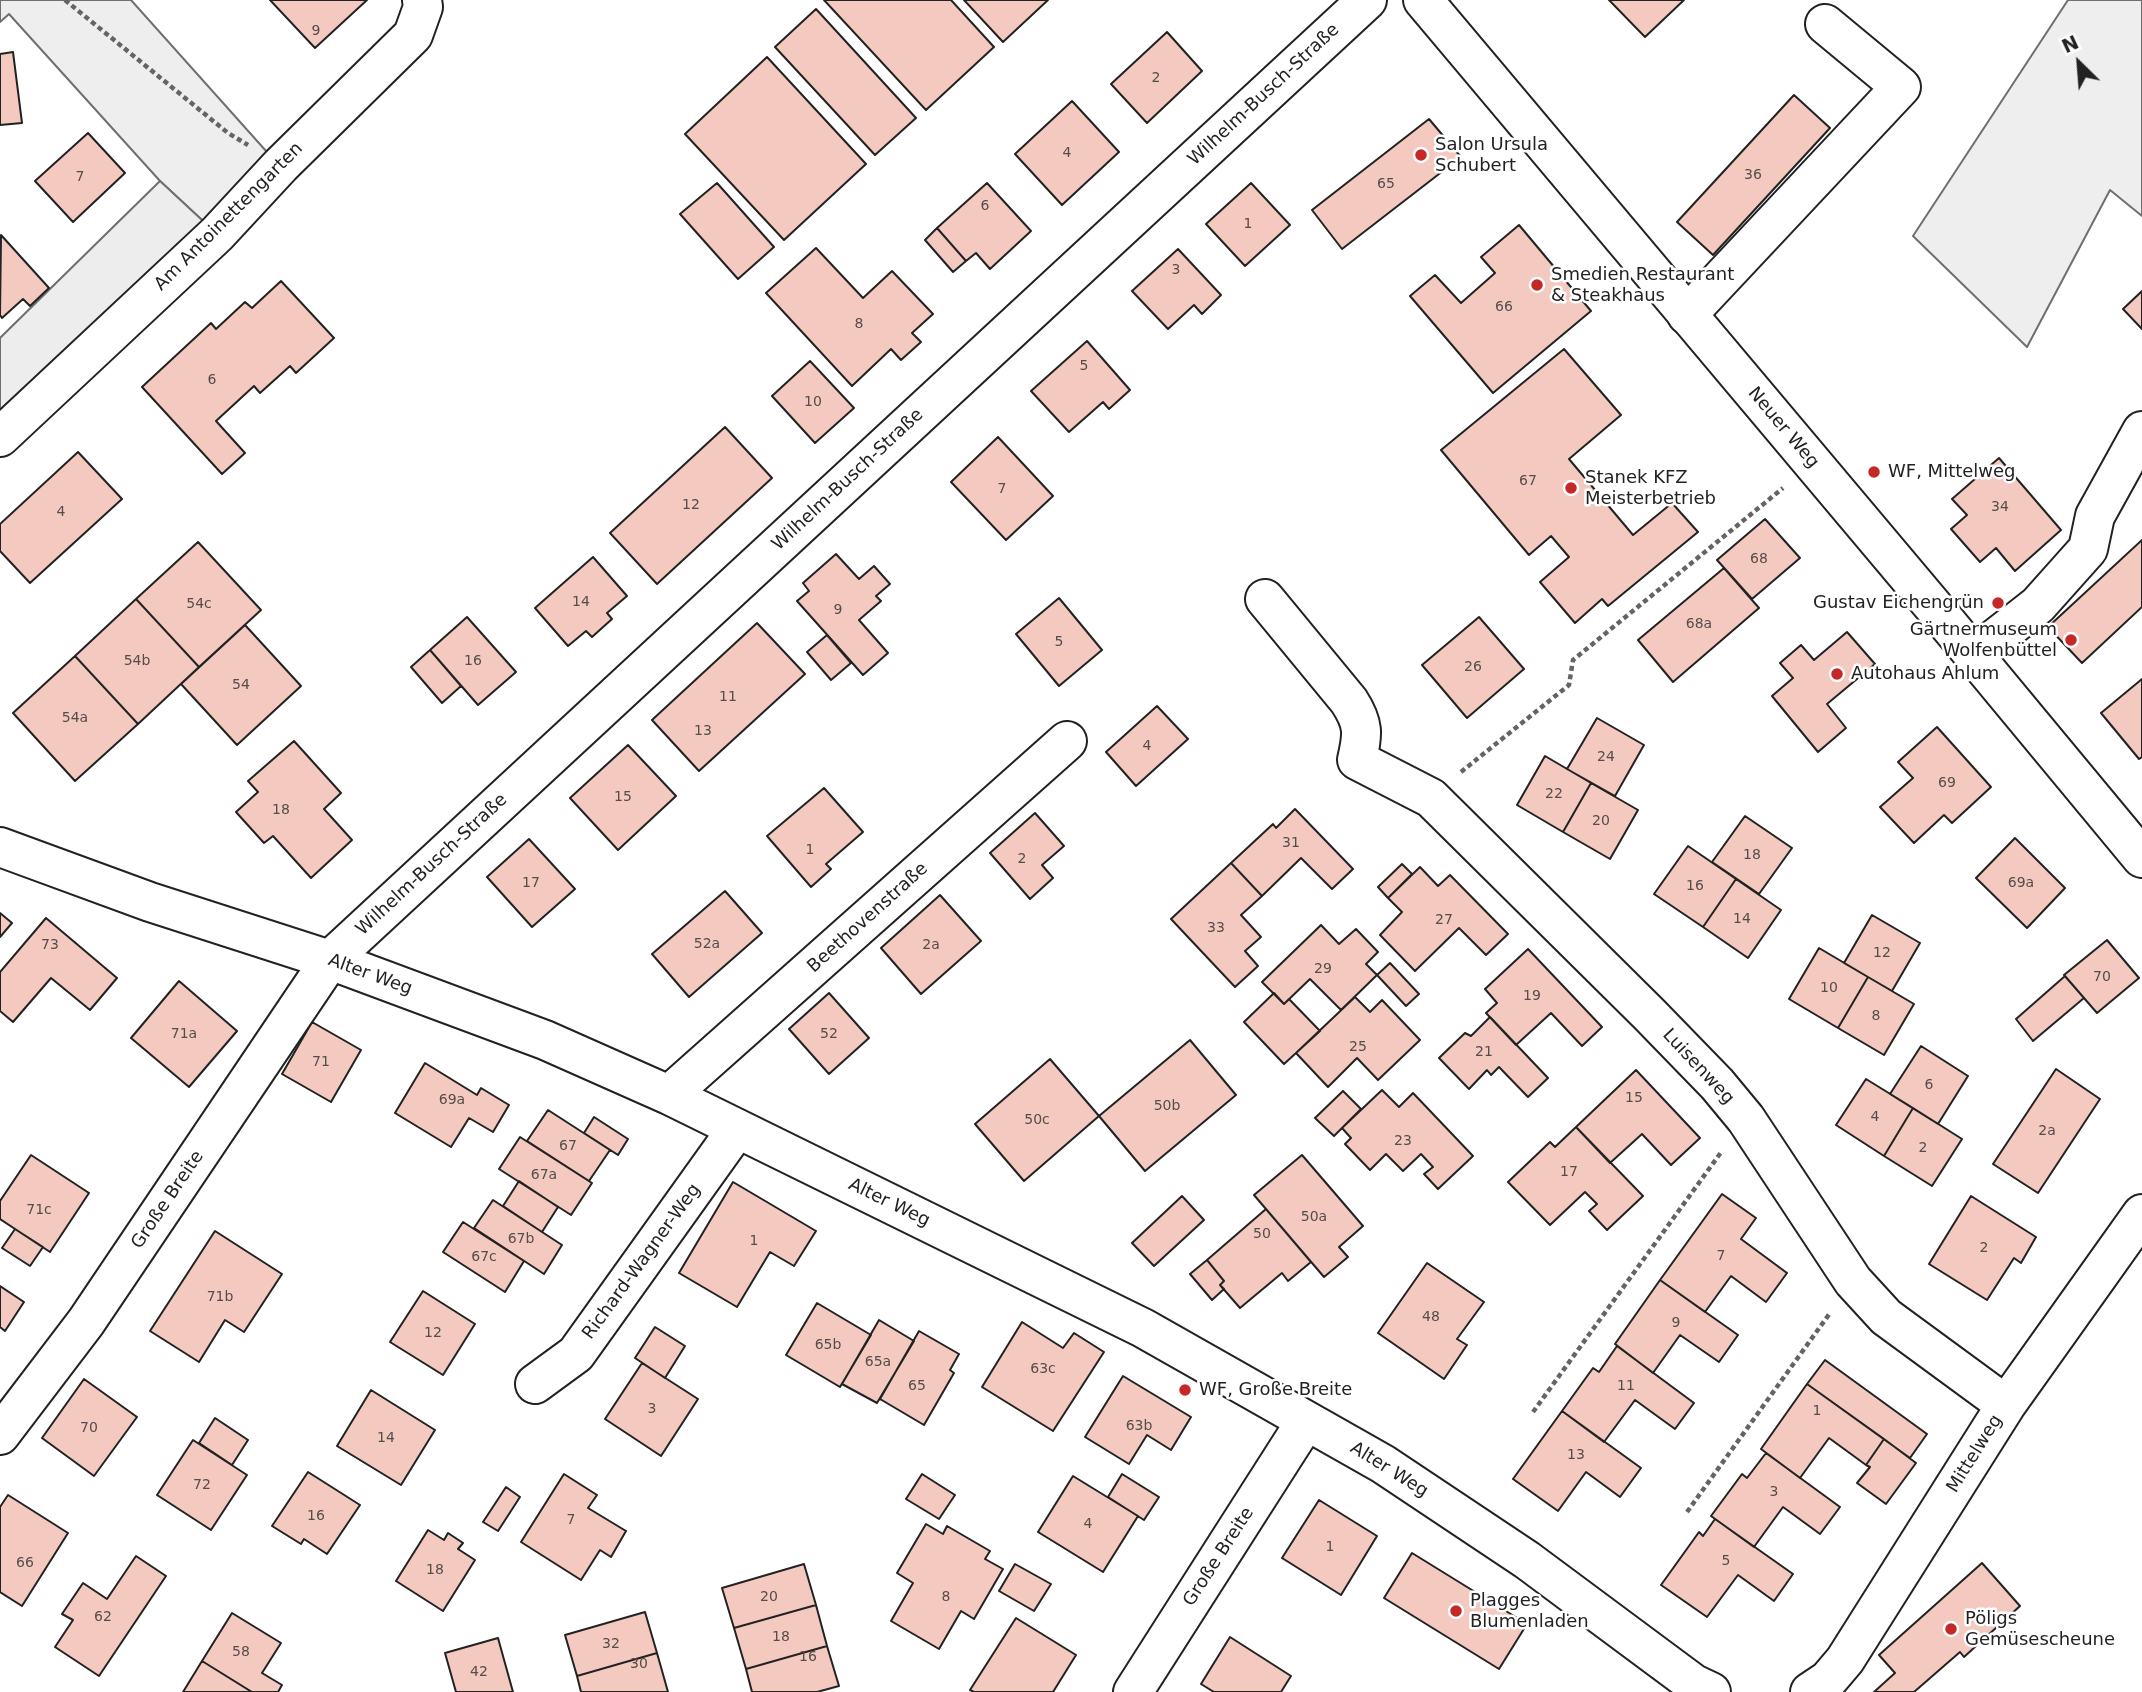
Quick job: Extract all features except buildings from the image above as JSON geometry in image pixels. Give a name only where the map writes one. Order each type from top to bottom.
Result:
[{"type":"street","name":"Am Antoinettengarten","points":[[5,422],[216,234],[281,165],[413,35],[423,7],[422,0]]},
{"type":"street","name":"Wilhelm-Busch-Straße","points":[[330,960],[1367,0]]},
{"type":"street","name":"Neuer Weg","points":[[1423,0],[2142,858]]},
{"type":"street","points":[[1688,315],[1901,87],[1825,24]]},
{"type":"street","points":[[1974,656],[2038,605],[2088,549],[2095,516],[2142,431]]},
{"type":"street","name":"Luisenweg","points":[[1265,599],[1359,715],[1363,734],[1357,761],[1431,798],[1650,1015],[1717,1084],[1746,1119],[1853,1281],[1886,1317],[2006,1405]]},
{"type":"street","name":"Beethovenstraße","points":[[669,1095],[1066,741]]},
{"type":"street","name":"Alter Weg","points":[[0,847],[150,902],[330,960],[545,1041],[669,1095],[1143,1328],[1383,1464],[1527,1559],[1694,1684],[1711,1692]]},
{"type":"street","name":"Große Breite","points":[[0,1434],[86,1322],[330,960]]},
{"type":"street","name":"Richard-Wagner-Weg","points":[[535,1384],[576,1354],[737,1129]]},
{"type":"street","name":"Mittelweg","points":[[1810,1692],[1829,1681],[1845,1660],[2006,1405],[2142,1214]]},
{"type":"street","name":"Große Breite","points":[[1133,1692],[1306,1421]]},
{"type":"path","points":[[65,0],[228,133],[281,165]]},
{"type":"path","points":[[1431,798],[1569,685],[1573,660],[1742,524],[1812,462]]},
{"type":"path","points":[[1533,1412],[1746,1119]]},
{"type":"path","points":[[1687,1512],[1853,1281]]},
{"type":"shaded area","points":[[0,0],[131,0],[275,161],[217,234],[160,181],[9,14],[0,22]]},
{"type":"shaded area","points":[[2068,0],[2142,0],[2142,216],[2110,190],[2027,347],[1913,236]]},
{"type":"shaded area","points":[[160,181],[217,234],[16,421],[0,408],[0,338]]},
{"type":"place","name":"Salon Ursula Schubert","points":[[1421,155]]},
{"type":"place","name":"Smedien Restaurant & Steakhaus","points":[[1537,285]]},
{"type":"place","name":"WF, Mittelweg","points":[[1874,472]]},
{"type":"place","name":"Stanek KFZ Meisterbetrieb","points":[[1571,488]]},
{"type":"place","name":"Gustav Eichengrün","points":[[1998,603]]},
{"type":"place","name":"Gärtnermuseum Wolfenbüttel","points":[[2071,640]]},
{"type":"place","name":"Autohaus Ahlum","points":[[1837,674]]},
{"type":"place","name":"WF, Große Breite","points":[[1185,1390]]},
{"type":"place","name":"Plagges Blumenladen","points":[[1456,1611]]},
{"type":"place","name":"Pöligs Gemüsescheune","points":[[1951,1629]]}]
